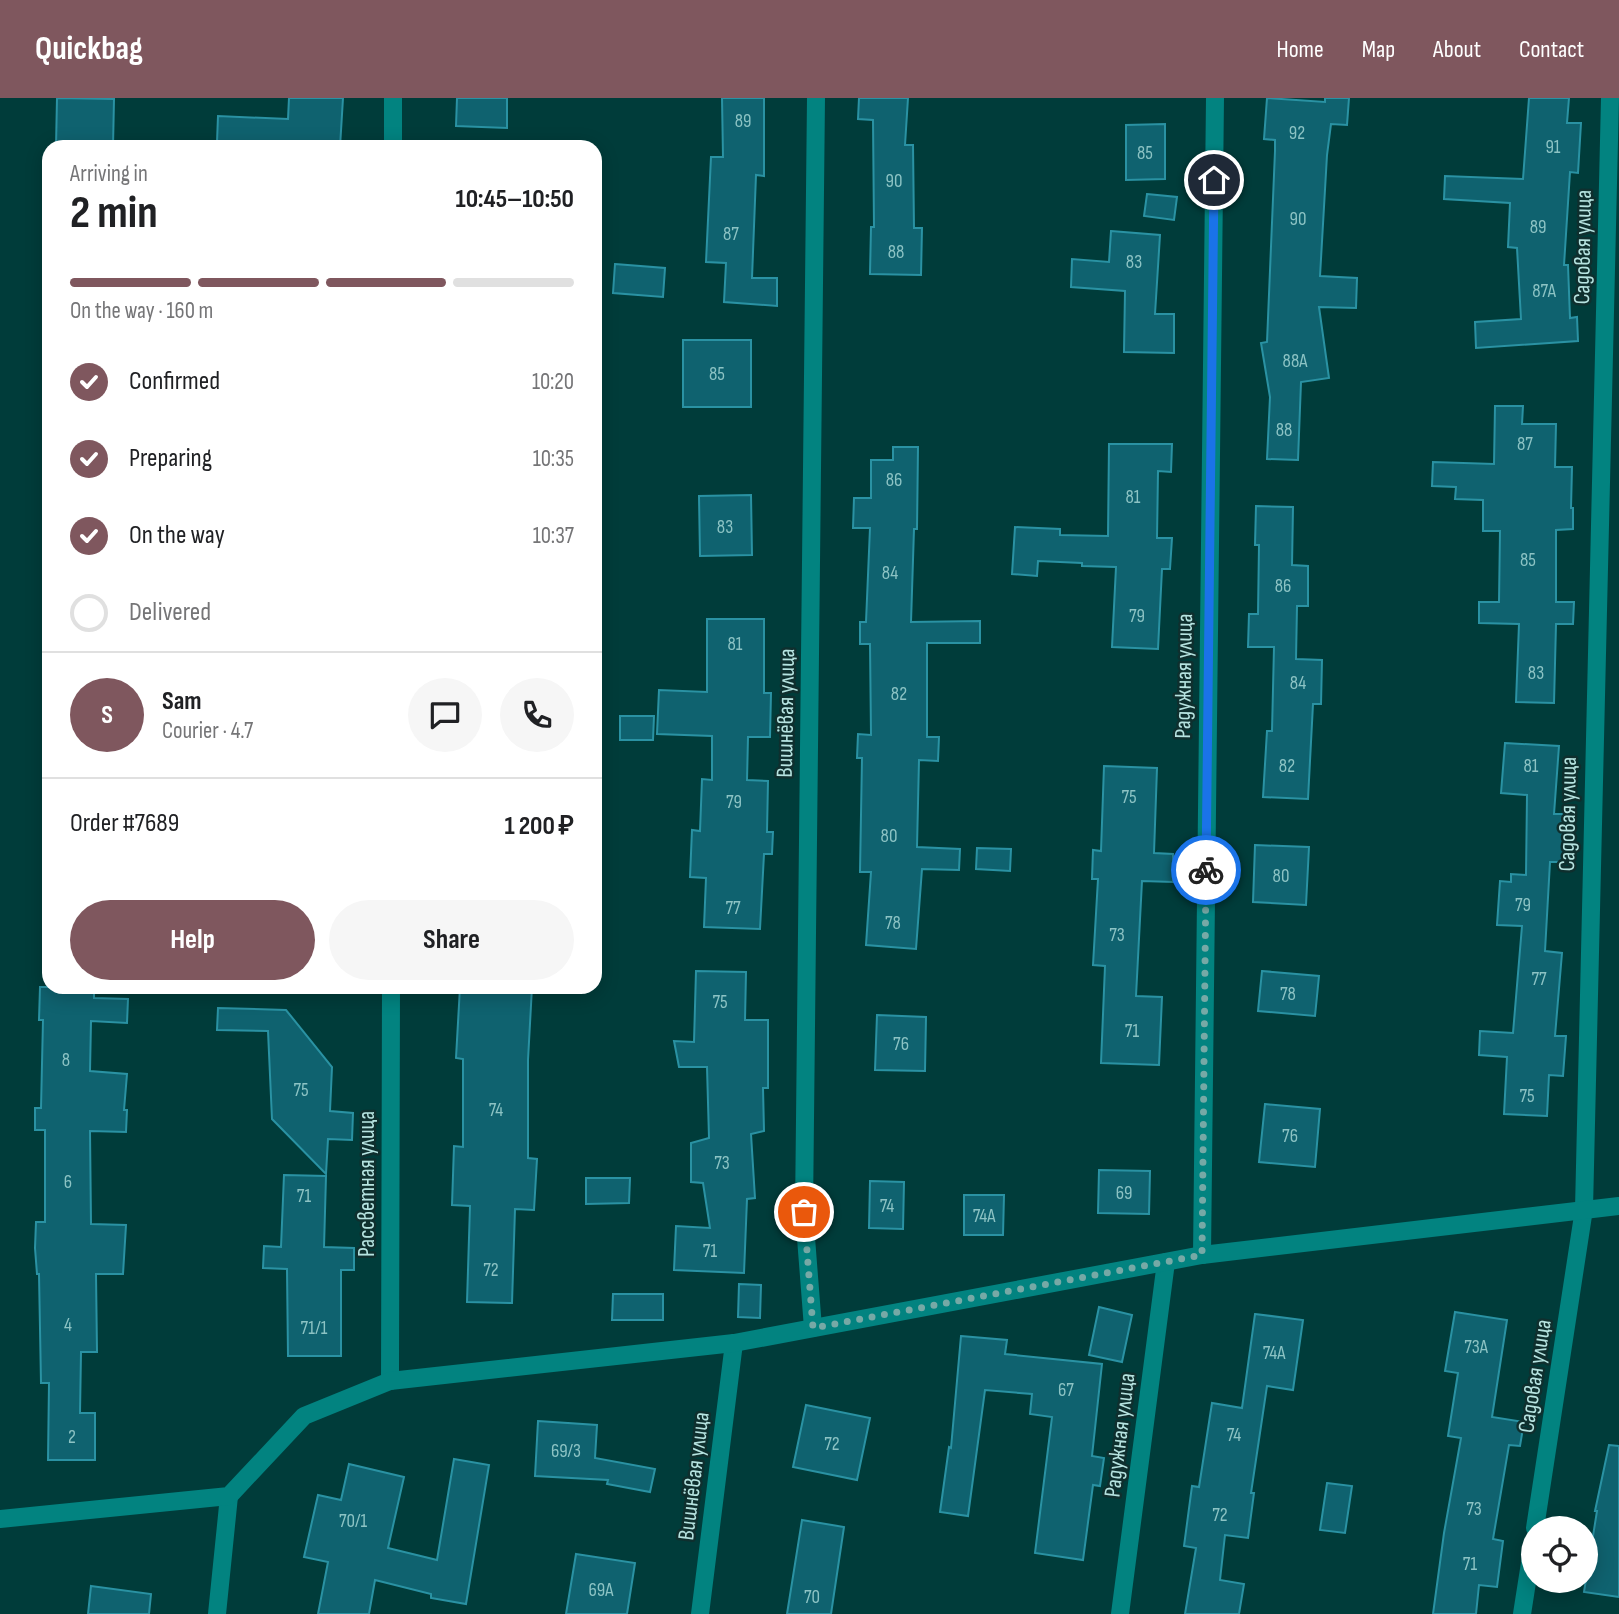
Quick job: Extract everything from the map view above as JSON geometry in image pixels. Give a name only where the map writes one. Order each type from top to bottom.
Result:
[{"type":"street","points":[[393,98],[393,140]]},
{"type":"street","name":"Вишнёвая улица","points":[[813,1328],[804,1212],[816,98]]},
{"type":"street","name":"Радужная улица","points":[[1202,1255],[1215,98]]},
{"type":"street","name":"Садовая улица","points":[[1537,1516],[1584,1209],[1610,98]]},
{"type":"street","name":"Рассветная улица","points":[[390,1381],[391,994]]},
{"type":"street","points":[[218,1614],[229,1496],[304,1416],[390,1381],[734,1343],[1202,1255],[1619,1206]]},
{"type":"street","name":"Радужная улица","points":[[1120,1614],[1166,1262]]},
{"type":"street","name":"Вишнёвая улица","points":[[700,1614],[734,1343]]},
{"type":"street","points":[[0,1519],[229,1496]]},
{"type":"street","points":[[1522,1614],[1525,1593]]},
{"type":"building","points":[[57,98],[114,99],[113,140],[56,140]]},
{"type":"building","points":[[289,98],[343,98],[340,140],[217,140],[218,116],[288,119]]},
{"type":"building","points":[[457,98],[507,98],[507,128],[456,126]]},
{"type":"building","points":[[722,98],[764,98],[764,176],[756,175],[752,278],[777,278],[777,306],[724,302],[726,263],[706,262],[711,157],[723,157]]},
{"type":"building","points":[[859,98],[908,98],[905,145],[913,145],[914,228],[922,228],[921,275],[870,274],[871,227],[874,227],[873,120],[858,119]]},
{"type":"building","points":[[1267,98],[1325,102],[1325,98],[1349,98],[1347,125],[1331,124],[1320,276],[1357,278],[1356,308],[1319,307],[1329,378],[1301,382],[1298,460],[1267,459],[1270,397],[1261,343],[1267,342],[1275,140],[1264,139]]},
{"type":"building","points":[[1529,98],[1569,98],[1567,123],[1581,123],[1578,173],[1570,172],[1564,265],[1568,265],[1570,318],[1577,317],[1578,341],[1476,348],[1475,322],[1521,319],[1517,248],[1508,247],[1510,203],[1444,199],[1445,176],[1523,179]]},
{"type":"building","points":[[1165,124],[1165,179],[1126,180],[1126,125]]},
{"type":"building","points":[[1147,194],[1177,197],[1174,220],[1144,216]]},
{"type":"building","points":[[1111,231],[1160,235],[1155,314],[1174,314],[1174,353],[1124,352],[1125,291],[1071,287],[1072,259],[1109,262]]},
{"type":"building","points":[[615,264],[665,268],[663,297],[613,293]]},
{"type":"building","points":[[683,340],[751,340],[751,407],[683,407]]},
{"type":"building","points":[[1495,406],[1523,406],[1522,424],[1556,424],[1555,467],[1572,467],[1573,529],[1556,530],[1556,602],[1574,602],[1573,624],[1556,624],[1554,703],[1516,702],[1519,624],[1479,623],[1479,602],[1499,602],[1500,531],[1483,531],[1483,500],[1455,499],[1456,487],[1432,486],[1433,462],[1494,464]]},
{"type":"building","points":[[1109,444],[1172,444],[1171,472],[1158,471],[1157,538],[1172,538],[1170,569],[1162,569],[1158,649],[1112,647],[1116,567],[1038,561],[1037,576],[1012,574],[1015,527],[1060,529],[1060,535],[1108,536]]},
{"type":"building","points":[[893,447],[918,447],[917,529],[914,529],[911,622],[980,621],[980,643],[927,643],[927,737],[939,737],[938,761],[919,760],[917,847],[960,849],[959,870],[922,869],[916,949],[866,945],[871,872],[860,872],[862,758],[857,758],[858,734],[871,735],[870,644],[860,644],[860,622],[866,622],[870,528],[853,528],[854,498],[871,498],[871,460],[893,460]]},
{"type":"building","points":[[751,495],[752,555],[700,556],[699,496]]},
{"type":"building","points":[[1256,506],[1293,507],[1292,565],[1308,566],[1308,606],[1297,606],[1296,659],[1322,660],[1321,704],[1313,704],[1308,799],[1263,797],[1267,731],[1272,731],[1274,647],[1248,647],[1249,614],[1258,614],[1259,545],[1255,545]]},
{"type":"building","points":[[707,619],[764,619],[764,693],[771,693],[770,737],[748,737],[747,780],[768,781],[767,832],[773,832],[772,854],[764,854],[760,929],[704,927],[706,878],[690,877],[692,830],[700,831],[702,779],[712,780],[712,736],[657,734],[659,690],[707,692]]},
{"type":"building","points":[[620,716],[654,716],[653,740],[620,740]]},
{"type":"building","points":[[1505,743],[1559,746],[1554,814],[1567,814],[1566,862],[1550,862],[1545,951],[1562,953],[1555,1036],[1566,1036],[1563,1076],[1549,1075],[1547,1116],[1504,1114],[1507,1057],[1479,1055],[1480,1031],[1513,1033],[1522,926],[1497,925],[1500,881],[1511,882],[1511,874],[1526,875],[1527,795],[1501,793]]},
{"type":"building","points":[[1104,766],[1157,768],[1154,853],[1173,854],[1173,882],[1142,881],[1136,996],[1162,997],[1159,1065],[1101,1063],[1105,966],[1093,965],[1098,879],[1092,879],[1093,850],[1101,851]]},
{"type":"building","points":[[1255,845],[1309,847],[1306,905],[1253,902]]},
{"type":"building","points":[[977,848],[1011,849],[1010,871],[976,869]]},
{"type":"building","points":[[696,971],[746,972],[745,1020],[768,1020],[768,1088],[763,1088],[764,1131],[751,1134],[755,1198],[747,1199],[744,1273],[674,1270],[676,1226],[710,1228],[703,1183],[691,1182],[691,1143],[709,1138],[707,1067],[679,1067],[674,1041],[694,1042]]},
{"type":"building","points":[[1262,971],[1319,976],[1315,1016],[1258,1011]]},
{"type":"building","points":[[40,987],[42,994],[94,994],[94,998],[128,999],[127,1023],[91,1021],[90,1071],[127,1074],[124,1110],[127,1110],[126,1132],[90,1131],[91,1224],[126,1225],[123,1274],[96,1274],[97,1352],[81,1352],[80,1413],[95,1413],[95,1460],[48,1460],[49,1383],[41,1383],[39,1274],[35,1248],[36,1222],[45,1222],[45,1130],[35,1130],[35,1108],[41,1108],[43,1020],[39,1020]]},
{"type":"building","points":[[460,994],[532,994],[528,1060],[528,1158],[537,1159],[534,1210],[515,1209],[512,1303],[467,1302],[470,1206],[452,1205],[454,1146],[463,1147],[463,1059],[456,1058]]},
{"type":"building","points":[[218,1008],[286,1010],[332,1067],[330,1111],[353,1113],[352,1140],[328,1139],[326,1174],[272,1119],[268,1031],[217,1030]]},
{"type":"building","points":[[877,1015],[926,1017],[925,1071],[875,1070]]},
{"type":"building","points":[[1265,1104],[1320,1109],[1315,1167],[1259,1162]]},
{"type":"building","points":[[1099,1170],[1150,1171],[1149,1214],[1098,1213]]},
{"type":"building","points":[[284,1175],[326,1176],[324,1247],[354,1248],[354,1270],[341,1270],[341,1356],[288,1356],[287,1269],[263,1268],[264,1246],[281,1247]]},
{"type":"building","points":[[586,1178],[630,1178],[629,1203],[586,1204]]},
{"type":"building","points":[[870,1181],[904,1182],[903,1229],[869,1228]]},
{"type":"building","points":[[964,1195],[1004,1195],[1003,1235],[964,1235]]},
{"type":"building","points":[[739,1284],[761,1285],[760,1318],[738,1317]]},
{"type":"building","points":[[613,1294],[663,1294],[663,1320],[612,1320]]},
{"type":"building","points":[[1099,1307],[1132,1315],[1122,1362],[1089,1355]]},
{"type":"building","points":[[1455,1312],[1507,1320],[1492,1417],[1524,1422],[1520,1446],[1509,1445],[1493,1539],[1503,1541],[1497,1587],[1479,1585],[1476,1614],[1433,1614],[1461,1438],[1448,1436],[1458,1373],[1445,1371]]},
{"type":"building","points":[[1255,1314],[1303,1320],[1293,1390],[1267,1386],[1251,1493],[1254,1493],[1248,1538],[1225,1535],[1220,1580],[1244,1584],[1239,1614],[1185,1614],[1196,1548],[1184,1546],[1192,1486],[1199,1487],[1212,1403],[1242,1408]]},
{"type":"building","points":[[961,1336],[1007,1340],[1005,1354],[1102,1364],[1092,1456],[1104,1458],[1100,1486],[1093,1485],[1083,1560],[1035,1553],[1052,1417],[1030,1414],[1032,1394],[985,1390],[968,1516],[940,1512],[949,1447],[951,1448]]},
{"type":"building","points":[[806,1405],[870,1418],[857,1480],[793,1467]]},
{"type":"building","points":[[538,1421],[597,1425],[595,1458],[655,1469],[650,1492],[607,1484],[608,1480],[535,1476]]},
{"type":"building","points":[[1609,1445],[1619,1446],[1619,1597],[1591,1593],[1598,1593],[1598,1516],[1595,1511]]},
{"type":"building","points":[[454,1459],[489,1465],[466,1604],[431,1598],[431,1594],[375,1580],[369,1614],[318,1614],[328,1562],[304,1557],[318,1495],[341,1500],[349,1464],[404,1477],[388,1548],[437,1560]]},
{"type":"building","points":[[1327,1483],[1352,1486],[1345,1533],[1320,1530]]},
{"type":"building","points":[[802,1520],[844,1527],[831,1614],[787,1614]]},
{"type":"building","points":[[576,1554],[635,1563],[627,1614],[566,1614]]},
{"type":"building","points":[[91,1586],[151,1594],[149,1614],[88,1614]]},
{"type":"way so far","points":[[804,1212],[813,1328],[1202,1255],[1206,870]]},
{"type":"route","points":[[1206,870],[1214,180]]}]
